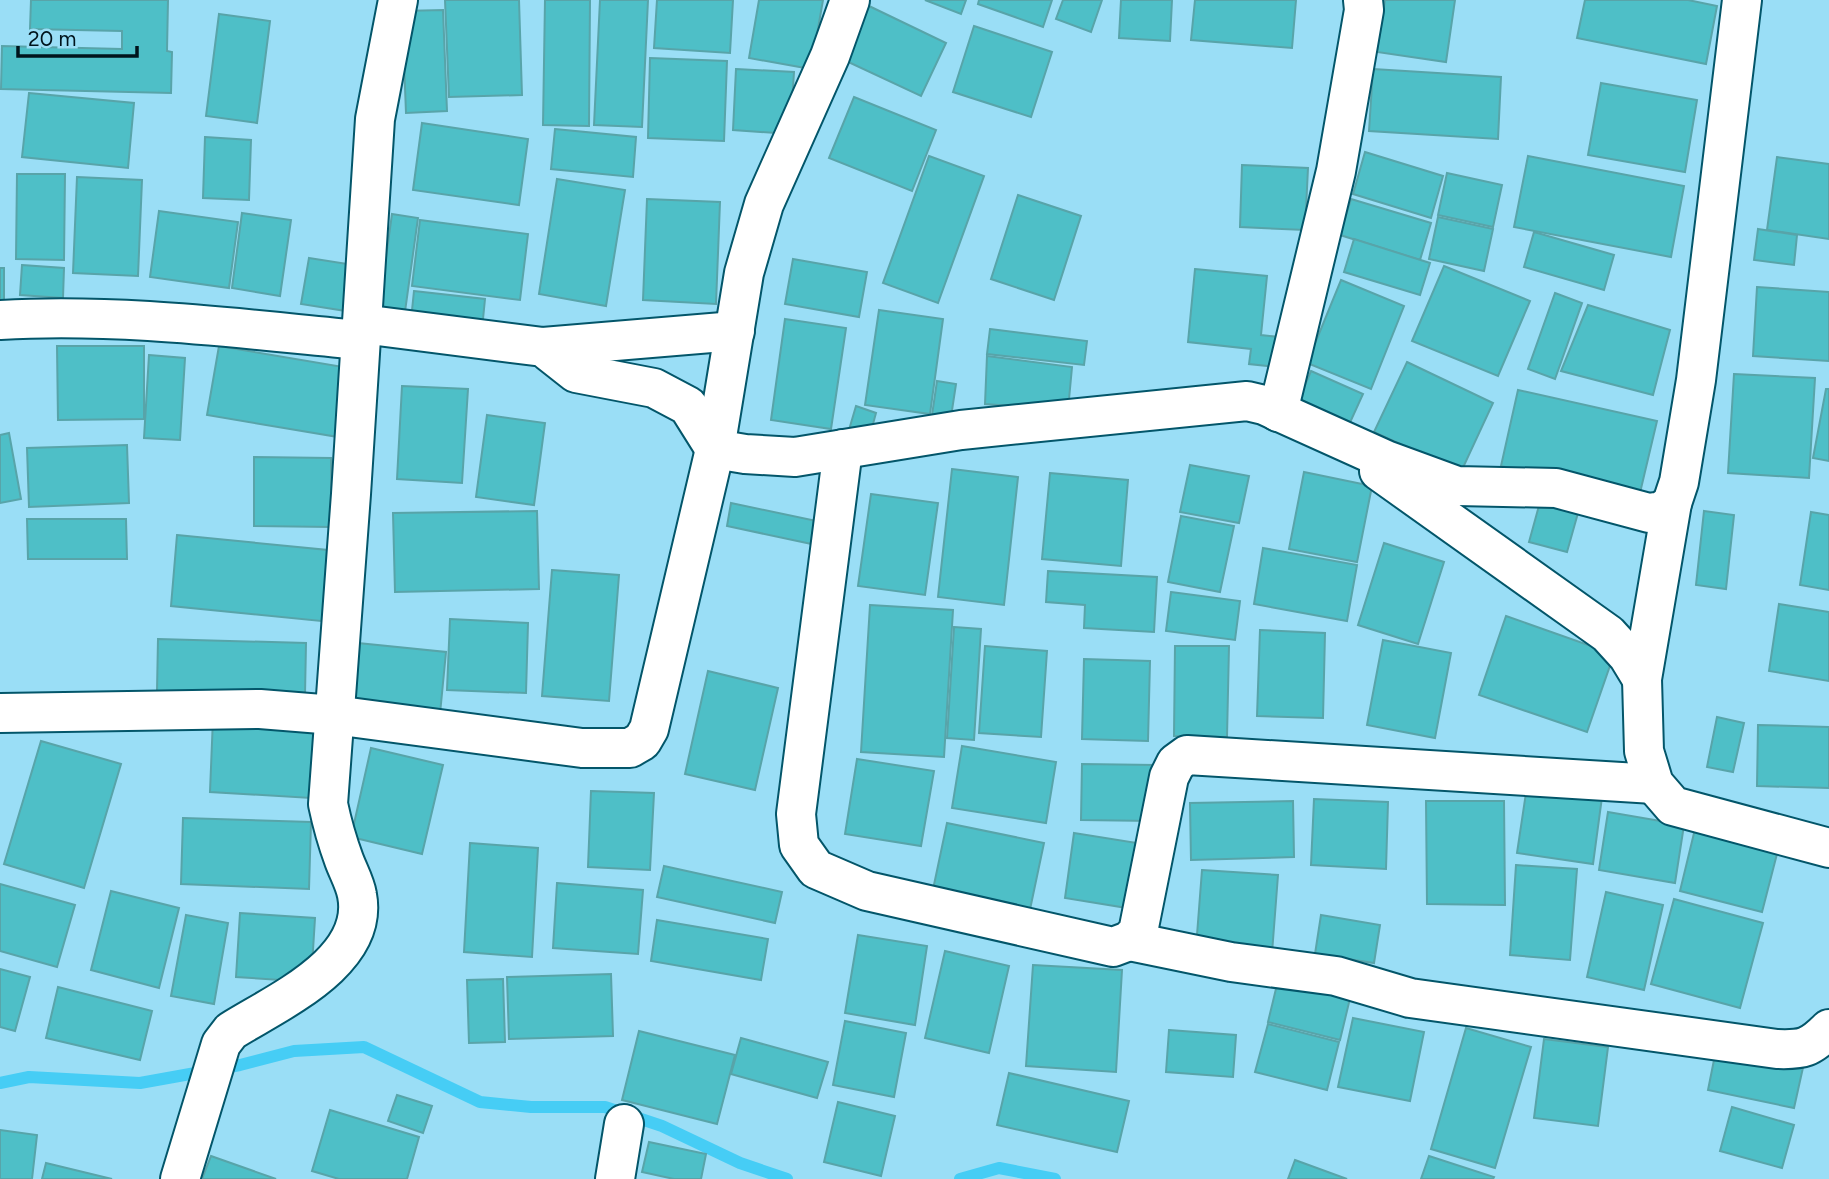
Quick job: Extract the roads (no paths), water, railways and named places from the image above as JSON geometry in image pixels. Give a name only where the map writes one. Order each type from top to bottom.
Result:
[{"type":"street","points":[[180,1179],[220,1044],[231,1031],[324,973],[345,950],[356,925],[358,896],[334,832],[328,804],[375,119],[398,0]]},
{"type":"street","points":[[0,713],[260,709],[334,715],[582,748],[630,748],[642,741],[649,729],[715,449],[744,273],[764,204],[830,56],[850,0]]},
{"type":"street","points":[[1278,412],[1336,171],[1364,10],[1363,0]]},
{"type":"street","points":[[1742,0],[1696,380],[1642,679],[1644,751],[1654,784],[1673,806],[1829,848]]},
{"type":"street","points":[[0,320],[45,317],[166,322],[362,332],[543,347],[735,331]]},
{"type":"street","points":[[543,347],[576,373],[654,388],[688,406],[715,449],[745,454],[796,457],[961,430],[1247,401],[1264,405],[1387,460],[1457,486],[1556,488],[1649,513],[1662,511],[1672,503]]},
{"type":"street","points":[[1325,433],[1608,634],[1628,656],[1642,679]]},
{"type":"street","points":[[843,449],[796,814],[799,845],[816,869],[867,891],[1113,947],[1129,941],[1139,932],[1169,777],[1176,763],[1188,755],[1654,784]]},
{"type":"street","points":[[1129,941],[1231,961],[1336,976],[1410,998],[1777,1049],[1800,1049],[1816,1042],[1829,1029]]},
{"type":"street","points":[[615,1179],[624,1124]]},
{"type":"waterway","points":[[0,1083],[29,1077],[140,1083],[240,1065],[294,1051],[364,1047],[480,1102],[531,1107],[605,1107],[662,1126],[740,1163],[787,1179]]},
{"type":"waterway","points":[[960,1179],[999,1168],[1055,1179]]}]
